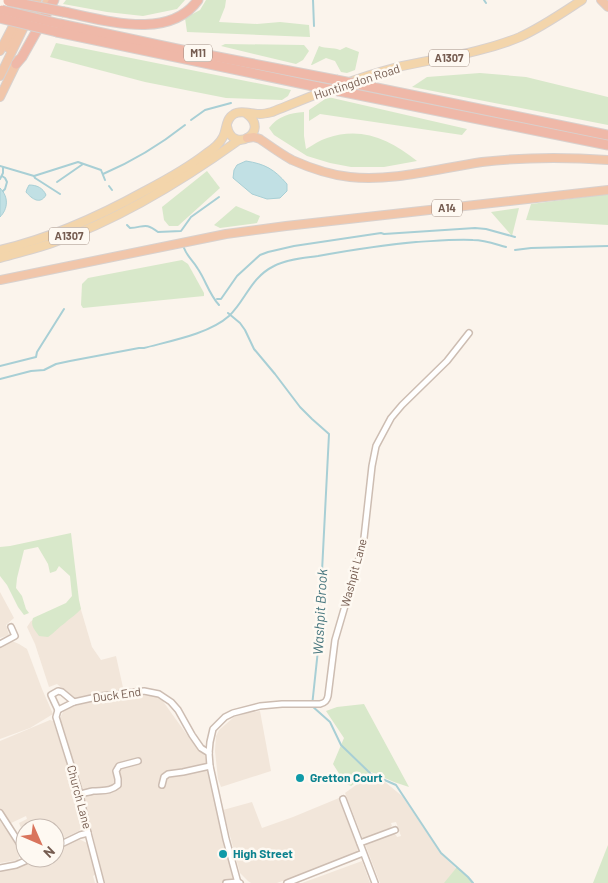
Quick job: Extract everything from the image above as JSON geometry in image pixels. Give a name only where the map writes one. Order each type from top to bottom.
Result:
[{"type":"highway","points":[[6,0],[118,22],[154,25],[180,16],[192,8],[198,0]]},
{"type":"highway","points":[[0,51],[25,0]]},
{"type":"highway","points":[[0,69],[29,0]]},
{"type":"highway","points":[[0,76],[37,0]]},
{"type":"highway","points":[[0,97],[48,0]]},
{"type":"highway","points":[[16,64],[22,57],[54,0]]},
{"type":"highway","points":[[601,0],[608,7]]},
{"type":"highway","name":"M11","points":[[1,13],[118,46],[608,145]]},
{"type":"highway","name":"M11","points":[[58,28],[357,84],[608,135]]},
{"type":"highway","points":[[243,139],[260,139],[290,159],[314,169],[350,177],[390,177],[484,162],[572,158],[608,160]]},
{"type":"highway","name":"A14","points":[[0,280],[226,234],[608,190]]},
{"type":"main road","name":"Huntingdon Road","points":[[247,114],[272,112],[338,86],[394,68],[462,55],[494,46],[535,29],[582,0]]},
{"type":"main road","points":[[242,112],[252,119],[254,126],[252,133],[243,139],[235,139],[231,136],[227,126],[229,118],[234,114],[242,112]]},
{"type":"main road","name":"Huntingdon Road","points":[[254,126],[272,112]]},
{"type":"main road","name":"A1307","points":[[0,250],[48,237],[77,226],[116,207],[197,160],[217,146],[227,126]]},
{"type":"main road","name":"A1307","points":[[0,258],[68,237],[134,206],[243,139]]},
{"type":"street","name":"Washpit Lane","points":[[209,753],[213,729],[233,712],[260,706],[324,703],[327,700],[335,640],[364,538],[376,446],[387,424],[402,404],[447,360],[469,333]]},
{"type":"street","points":[[0,644],[15,636],[11,627]]},
{"type":"street","name":"Church Lane","points":[[74,702],[62,692],[58,691],[51,695],[58,710],[56,717],[80,794],[101,883]]},
{"type":"street","name":"Duck End","points":[[58,710],[74,702],[100,696],[144,691],[159,694],[171,702],[178,710],[201,748],[209,753]]},
{"type":"street","points":[[209,753],[210,766],[226,839],[239,882],[226,883]]},
{"type":"street","points":[[80,794],[94,791],[104,792],[114,789],[118,786],[116,771],[119,766],[138,761]]},
{"type":"street","points":[[162,785],[164,777],[168,774],[210,766]]},
{"type":"street","points":[[342,799],[376,883]]},
{"type":"street","points":[[0,813],[15,836]]},
{"type":"street","points":[[360,843],[396,829]]},
{"type":"street","points":[[65,842],[88,833]]},
{"type":"street","points":[[287,883],[364,853]]},
{"type":"street","points":[[0,868],[15,865]]},
{"type":"shaded area","points":[[0,592],[14,618],[6,625],[9,635],[0,638]]},
{"type":"shaded area","points":[[79,603],[92,647],[101,660],[116,656],[124,692],[76,700],[57,684],[49,687],[35,644],[27,627],[31,621]]},
{"type":"shaded area","points":[[12,641],[27,649],[53,714],[30,728],[0,739],[0,648]]},
{"type":"shaded area","points":[[137,695],[154,696],[162,700],[190,739],[206,757],[235,883],[104,883],[84,797],[59,720],[64,710],[98,698]]},
{"type":"shaded area","points":[[260,711],[271,771],[221,787],[218,779],[215,751],[216,736],[219,730],[234,717]]},
{"type":"shaded area","points":[[50,720],[53,721],[84,822],[79,831],[65,837],[65,818],[27,818],[26,816],[15,818],[15,821],[9,824],[0,810],[0,741]]},
{"type":"shaded area","points":[[370,775],[385,782],[402,796],[441,854],[466,878],[455,883],[380,883],[365,844],[393,833],[397,837],[401,836],[396,822],[391,823],[392,826],[389,829],[363,839],[345,793]]},
{"type":"shaded area","points":[[339,798],[358,849],[356,854],[277,883],[251,883],[240,873],[223,810],[252,802],[262,828]]},
{"type":"shaded area","points":[[0,821],[15,843],[15,860],[0,863]]},
{"type":"shaded area","points":[[79,839],[89,844],[96,874],[93,876],[95,883],[0,883],[0,871],[15,867],[65,868],[65,846]]},
{"type":"shaded area","points":[[362,861],[370,883],[302,883]]},
{"type":"green space","points":[[66,0],[185,0],[177,9],[143,16],[63,4]]},
{"type":"green space","points":[[206,0],[226,0],[219,22],[257,24],[280,22],[309,25],[310,37],[187,32],[185,18],[200,10]]},
{"type":"green space","points":[[56,43],[291,90],[288,96],[282,100],[226,98],[145,82],[50,57]]},
{"type":"green space","points":[[225,44],[304,45],[309,51],[303,60],[296,64],[221,46]]},
{"type":"green space","points":[[319,46],[340,50],[346,47],[359,52],[355,70],[347,73],[341,72],[335,61],[326,58],[311,65]]},
{"type":"green space","points":[[480,73],[526,77],[608,97],[608,125],[412,87],[427,77]]},
{"type":"green space","points":[[328,97],[467,129],[462,135],[320,114],[309,121],[309,110]]},
{"type":"green space","points":[[304,112],[306,149],[327,138],[352,133],[363,134],[396,146],[417,161],[384,167],[351,167],[307,156],[274,135],[269,128],[285,116]]},
{"type":"green space","points":[[207,171],[220,188],[178,226],[169,226],[164,220],[162,207]]},
{"type":"green space","points":[[608,194],[608,225],[526,220],[531,204]]},
{"type":"green space","points":[[236,206],[260,216],[257,223],[220,228],[214,225]]},
{"type":"green space","points":[[519,208],[512,236],[491,212]]},
{"type":"green space","points":[[182,260],[188,264],[204,296],[83,308],[81,305],[82,284],[88,278]]},
{"type":"green space","points":[[71,533],[81,609],[48,637],[39,636],[33,626],[33,618],[66,603],[72,596],[70,576],[59,566],[56,571],[50,573],[48,564],[38,547],[24,550],[16,588],[22,596],[29,613],[24,615],[0,576],[0,547]]},
{"type":"green space","points":[[364,704],[409,787],[371,772],[351,786],[345,783],[333,764],[344,738],[326,711],[337,707]]},
{"type":"green space","points":[[608,845],[608,883],[593,883]]},
{"type":"green space","points":[[457,867],[468,877],[473,883],[444,883]]},
{"type":"water","points":[[246,161],[264,166],[278,174],[287,184],[287,191],[280,198],[267,199],[252,194],[233,178],[237,165]]},
{"type":"water","points":[[29,185],[43,190],[46,195],[44,198],[41,200],[33,199],[26,192]]},
{"type":"water","points":[[0,188],[5,195],[6,207],[0,217]]},
{"type":"waterway","points":[[313,0],[314,26]]},
{"type":"waterway","points":[[191,120],[205,110],[231,103]]},
{"type":"waterway","points":[[103,174],[146,152],[185,125]]},
{"type":"waterway","name":"Washpit Brook","points":[[0,166],[34,176],[78,162],[101,170],[105,180]]},
{"type":"waterway","points":[[57,182],[83,164]]},
{"type":"waterway","points":[[0,179],[3,167]]},
{"type":"waterway","points":[[2,176],[7,182],[3,191]]},
{"type":"waterway","points":[[34,176],[60,194]]},
{"type":"waterway","name":"Washpit Brook","points":[[109,186],[112,190]]},
{"type":"waterway","name":"Washpit Brook","points":[[127,225],[130,228],[147,226],[158,232],[181,231],[191,217],[219,197]]},
{"type":"waterway","points":[[217,299],[221,299],[237,276],[260,255],[294,246],[381,233],[475,228],[515,237]]},
{"type":"waterway","points":[[0,379],[31,371],[44,370],[56,364],[144,348],[177,340],[211,328],[235,310],[259,277],[274,266],[290,260],[416,242],[477,240],[506,247]]},
{"type":"waterway","points":[[515,250],[608,246]]},
{"type":"waterway","name":"Washpit Brook","points":[[184,248],[219,305]]},
{"type":"waterway","points":[[0,366],[36,357],[37,352],[64,309]]},
{"type":"waterway","name":"Washpit Brook","points":[[228,313],[240,323],[254,349],[300,407],[329,434],[318,650],[312,706],[330,722],[341,745],[371,774],[396,785],[441,853],[473,883]]},
{"type":"place","name":"Gretton Court","points":[[300,778]]},
{"type":"place","name":"High Street","points":[[223,854]]}]
